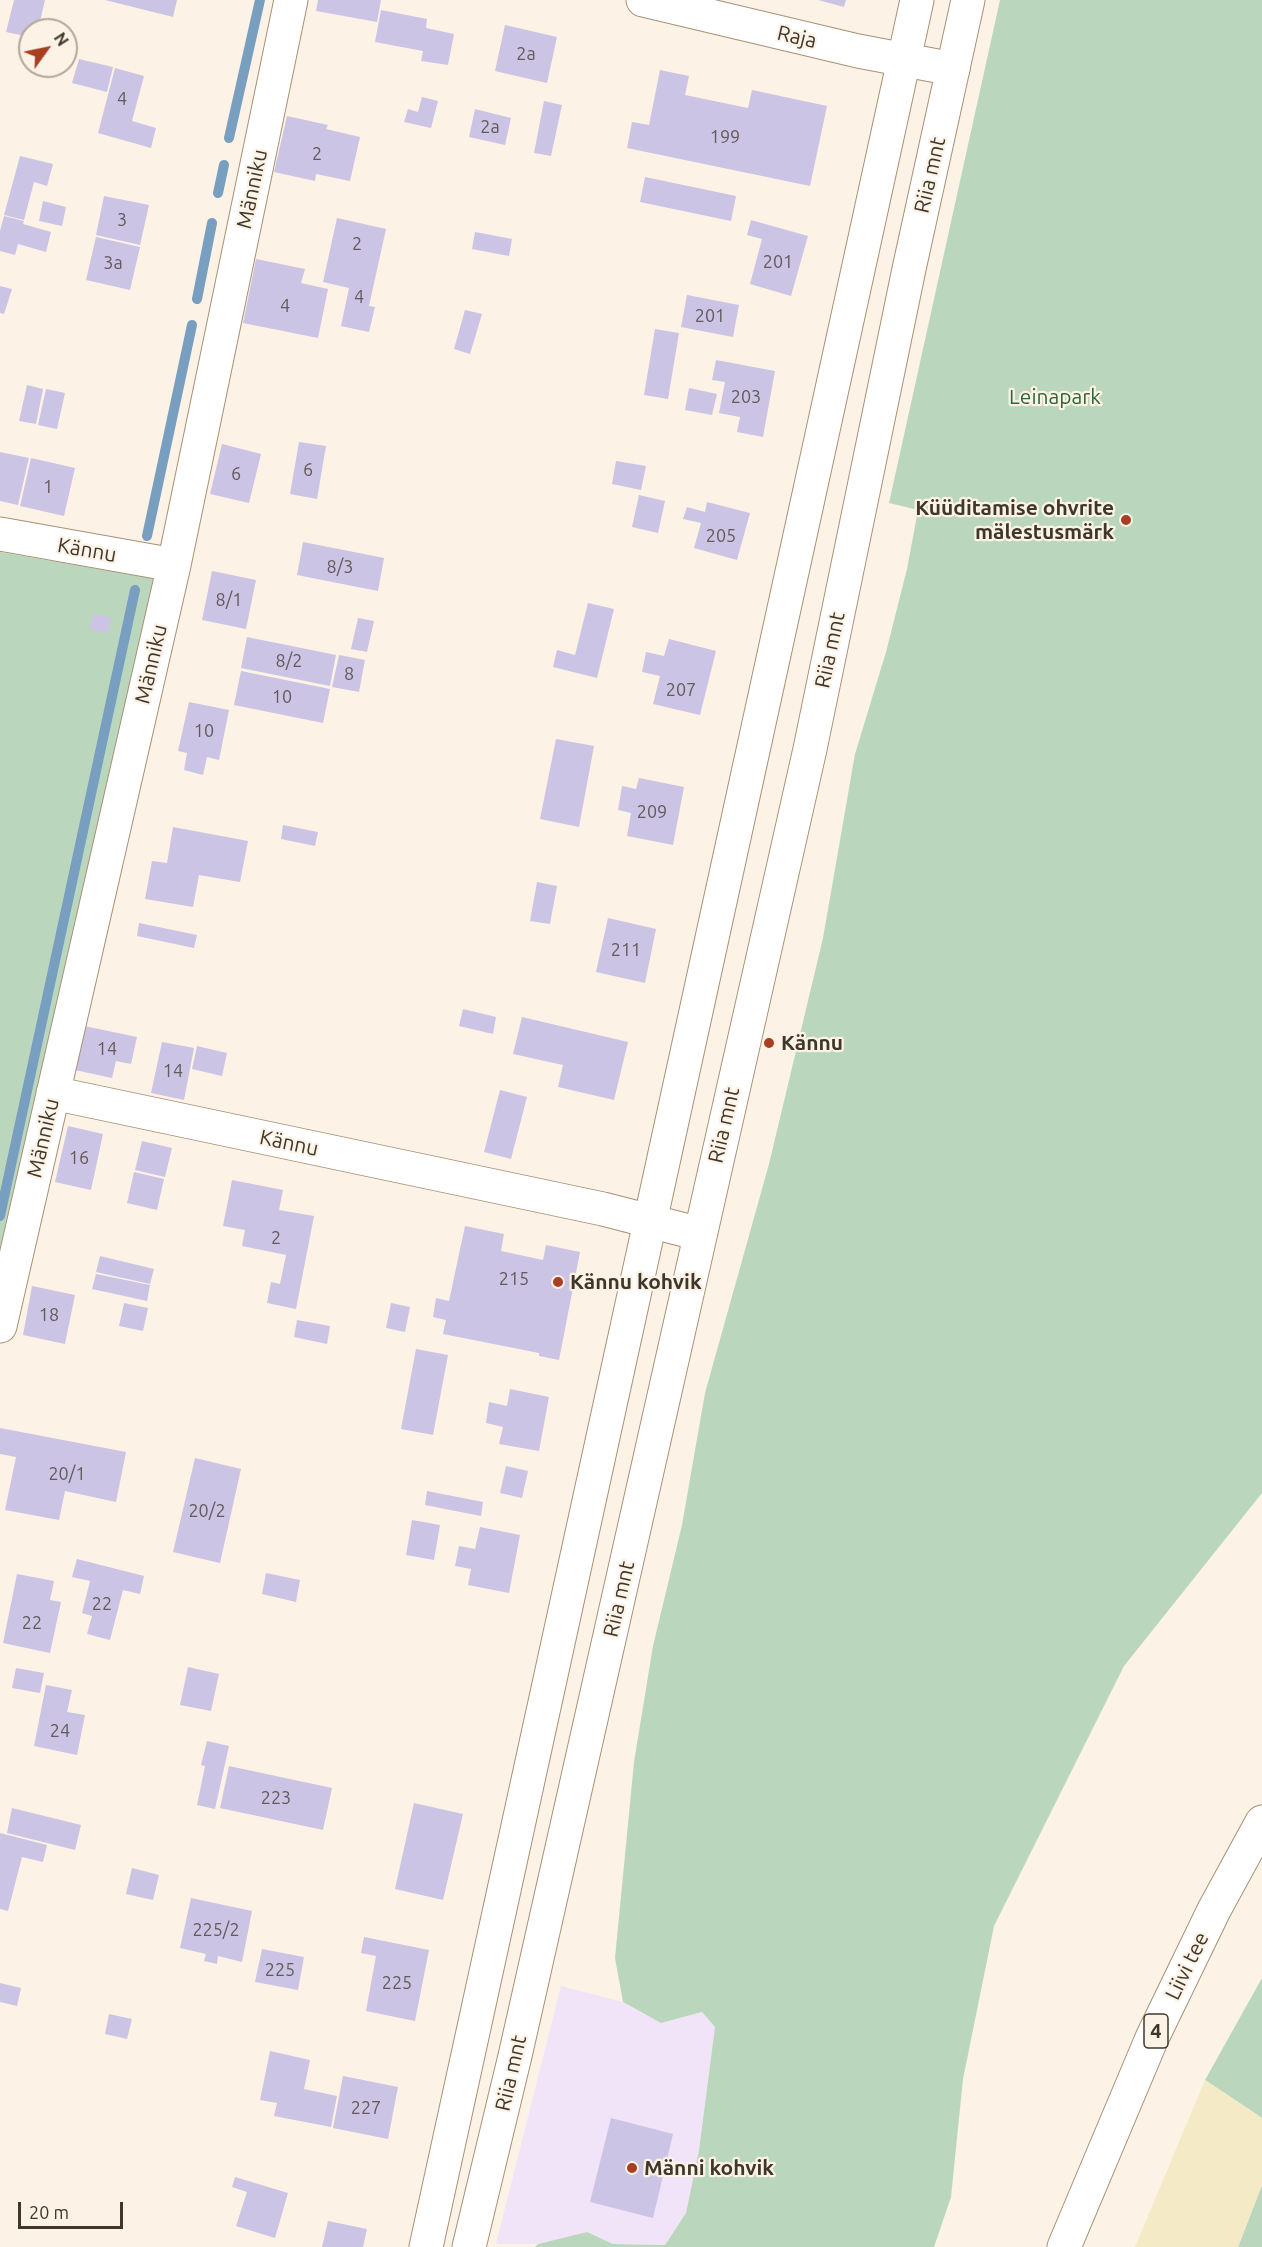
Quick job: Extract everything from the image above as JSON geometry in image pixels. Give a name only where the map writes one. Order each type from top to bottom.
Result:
[{"type":"main road","name":"Männiku","points":[[0,1326],[174,565],[291,0]]},
{"type":"main road","name":"Raja","points":[[643,0],[858,51],[953,69]]},
{"type":"main road","points":[[426,2247],[917,0]]},
{"type":"main road","name":"Riia mnt","points":[[469,2247],[515,2056],[810,749],[909,270],[968,0]]},
{"type":"main road","name":"Kännu","points":[[0,534],[174,565]]},
{"type":"main road","name":"Kännu","points":[[53,1093],[603,1209],[700,1234]]},
{"type":"main road","name":"Liivi tee","points":[[1064,2247],[1152,2038],[1215,1910],[1262,1822]]},
{"type":"shaded area","points":[[561,1986],[623,2002],[661,2023],[702,2012],[715,2027],[699,2150],[686,2213],[665,2245],[613,2244],[587,2232],[538,2244],[496,2244]]},
{"type":"green space","name":"Leinapark","points":[[1000,0],[1262,0],[1262,1493],[1124,1666],[994,1926],[963,2079],[951,2197],[934,2247],[535,2247],[538,2244],[587,2232],[613,2244],[665,2245],[686,2213],[699,2150],[715,2027],[702,2012],[661,2023],[623,2002],[615,1958],[634,1762],[653,1646],[682,1525],[705,1393],[769,1164],[823,938],[855,754],[886,652],[907,569],[918,510],[889,503]]},
{"type":"green space","points":[[0,552],[155,579],[0,1317]]},
{"type":"green space","points":[[1262,1978],[1262,2118],[1205,2080]]},
{"type":"green space","points":[[1262,2185],[1262,2247],[1238,2247]]},
{"type":"sand","points":[[1205,2080],[1262,2118],[1262,2185],[1238,2247],[1135,2247]]},
{"type":"building","points":[[14,0],[45,0],[41,18],[18,18],[18,34],[6,32]]},
{"type":"building","points":[[105,0],[177,0],[173,17]]},
{"type":"building","points":[[318,0],[381,0],[377,22],[316,11]]},
{"type":"building","points":[[818,0],[846,0],[844,7]]},
{"type":"building","points":[[381,10],[427,19],[426,28],[454,34],[448,65],[421,61],[423,51],[375,42]]},
{"type":"building","points":[[505,25],[557,37],[547,83],[495,71]]},
{"type":"building","points":[[79,59],[113,67],[107,92],[72,83],[73,78],[78,78]]},
{"type":"building","points":[[115,68],[144,76],[132,121],[156,128],[151,148],[98,133]]},
{"type":"building","points":[[660,70],[689,76],[685,95],[748,108],[752,90],[827,106],[810,186],[627,148],[632,122],[649,125]]},
{"type":"building","points":[[422,97],[438,101],[431,128],[404,122],[408,109],[418,112]]},
{"type":"building","points":[[544,101],[562,105],[551,156],[534,153]]},
{"type":"building","points":[[475,109],[511,118],[505,145],[469,137]]},
{"type":"building","points":[[287,116],[328,125],[326,129],[360,137],[350,181],[316,174],[315,181],[274,172]]},
{"type":"building","points":[[20,156],[53,164],[47,186],[34,182],[24,220],[4,215]]},
{"type":"building","points":[[645,177],[736,196],[731,221],[640,202]]},
{"type":"building","points":[[104,196],[149,205],[140,245],[96,235]]},
{"type":"building","points":[[43,201],[66,207],[62,226],[39,221]]},
{"type":"building","points":[[4,216],[51,232],[46,252],[18,244],[15,255],[0,251],[0,231]]},
{"type":"building","points":[[337,218],[386,229],[369,306],[375,307],[369,332],[341,326],[349,288],[323,282]]},
{"type":"building","points":[[751,220],[808,236],[791,296],[750,284],[762,239],[747,235]]},
{"type":"building","points":[[475,232],[512,239],[509,256],[472,249]]},
{"type":"building","points":[[96,237],[140,247],[130,290],[86,280]]},
{"type":"building","points":[[256,259],[305,269],[301,283],[328,289],[318,338],[243,323]]},
{"type":"building","points":[[0,286],[12,289],[4,314],[0,313]]},
{"type":"building","points":[[687,295],[739,305],[733,337],[681,327]]},
{"type":"building","points":[[465,310],[482,314],[470,354],[454,349]]},
{"type":"building","points":[[655,329],[679,333],[668,399],[644,395]]},
{"type":"building","points":[[716,360],[775,371],[763,437],[737,432],[740,417],[719,413],[725,382],[712,380]]},
{"type":"building","points":[[27,385],[43,389],[36,424],[19,421]]},
{"type":"building","points":[[689,388],[717,394],[712,415],[685,410]]},
{"type":"building","points":[[46,389],[65,393],[57,429],[38,425]]},
{"type":"building","points":[[299,442],[326,446],[317,499],[290,494]]},
{"type":"building","points":[[222,444],[261,454],[249,503],[210,494]]},
{"type":"building","points":[[0,452],[29,458],[18,505],[0,501]]},
{"type":"building","points":[[31,458],[75,468],[64,516],[20,506]]},
{"type":"building","points":[[616,461],[646,466],[641,490],[612,484]]},
{"type":"building","points":[[639,495],[665,501],[658,533],[632,527]]},
{"type":"building","points":[[707,502],[750,513],[737,560],[694,548],[701,523],[683,519],[687,507],[705,512]]},
{"type":"building","points":[[303,542],[384,558],[378,591],[297,575]]},
{"type":"building","points":[[212,571],[256,580],[246,629],[202,620]]},
{"type":"building","points":[[588,603],[614,609],[597,678],[553,667],[557,650],[575,655]]},
{"type":"building","points":[[93,614],[111,618],[108,633],[90,629]]},
{"type":"building","points":[[358,618],[374,621],[367,652],[351,649]]},
{"type":"building","points":[[247,637],[336,655],[330,686],[241,668]]},
{"type":"building","points":[[669,639],[716,651],[700,715],[653,704],[660,676],[642,672],[646,652],[664,656]]},
{"type":"building","points":[[339,655],[365,660],[359,692],[332,687]]},
{"type":"building","points":[[241,671],[330,689],[323,723],[234,705]]},
{"type":"building","points":[[189,702],[229,710],[219,760],[207,757],[203,775],[184,770],[187,753],[178,751]]},
{"type":"building","points":[[556,739],[594,746],[579,827],[540,819]]},
{"type":"building","points":[[639,778],[684,787],[673,845],[627,836],[631,813],[618,810],[622,786],[636,789]]},
{"type":"building","points":[[283,825],[318,832],[315,846],[281,839]]},
{"type":"building","points":[[173,827],[248,841],[240,882],[199,875],[193,907],[145,899],[152,861],[167,863]]},
{"type":"building","points":[[537,882],[557,886],[550,924],[530,921]]},
{"type":"building","points":[[608,918],[656,929],[645,983],[596,972]]},
{"type":"building","points":[[139,923],[197,935],[194,948],[137,936]]},
{"type":"building","points":[[463,1009],[496,1017],[493,1034],[459,1026]]},
{"type":"building","points":[[522,1017],[628,1042],[614,1100],[558,1087],[563,1065],[513,1054]]},
{"type":"building","points":[[84,1026],[137,1037],[131,1064],[116,1061],[112,1078],[75,1070]]},
{"type":"building","points":[[162,1042],[194,1048],[184,1100],[151,1093]]},
{"type":"building","points":[[197,1046],[227,1053],[222,1076],[192,1069]]},
{"type":"building","points":[[500,1090],[527,1097],[511,1159],[484,1152]]},
{"type":"building","points":[[68,1126],[103,1134],[91,1190],[55,1182]]},
{"type":"building","points":[[142,1141],[172,1148],[165,1177],[135,1170]]},
{"type":"building","points":[[134,1172],[164,1179],[157,1210],[127,1203]]},
{"type":"building","points":[[232,1180],[283,1190],[279,1210],[314,1216],[296,1309],[267,1303],[271,1282],[280,1284],[286,1255],[242,1246],[245,1230],[223,1226]]},
{"type":"building","points":[[465,1226],[504,1234],[501,1251],[543,1260],[546,1245],[580,1252],[559,1360],[539,1356],[539,1353],[443,1334],[446,1320],[433,1317],[436,1298],[449,1301]]},
{"type":"building","points":[[100,1256],[154,1269],[150,1284],[96,1272]]},
{"type":"building","points":[[96,1274],[150,1285],[147,1301],[92,1289]]},
{"type":"building","points":[[32,1286],[75,1295],[65,1344],[23,1335]]},
{"type":"building","points":[[124,1303],[148,1308],[143,1331],[119,1326]]},
{"type":"building","points":[[391,1303],[410,1307],[405,1332],[386,1328]]},
{"type":"building","points":[[297,1320],[330,1326],[327,1344],[294,1337]]},
{"type":"building","points":[[416,1349],[448,1355],[433,1435],[401,1429]]},
{"type":"building","points":[[510,1389],[549,1397],[539,1451],[499,1444],[503,1427],[486,1423],[489,1402],[507,1406]]},
{"type":"building","points":[[0,1428],[126,1452],[116,1502],[65,1491],[59,1520],[5,1510],[16,1457],[0,1454]]},
{"type":"building","points":[[195,1458],[241,1469],[220,1563],[173,1552]]},
{"type":"building","points":[[506,1466],[528,1471],[522,1498],[500,1493]]},
{"type":"building","points":[[427,1491],[483,1502],[481,1516],[425,1505]]},
{"type":"building","points":[[412,1520],[440,1525],[434,1560],[406,1555]]},
{"type":"building","points":[[480,1527],[520,1535],[509,1593],[468,1585],[471,1569],[455,1566],[459,1546],[475,1549]]},
{"type":"building","points":[[77,1559],[144,1576],[140,1594],[123,1590],[110,1640],[87,1634],[92,1616],[82,1613],[90,1581],[72,1577]]},
{"type":"building","points":[[266,1573],[300,1580],[296,1602],[262,1594]]},
{"type":"building","points":[[17,1574],[54,1581],[50,1600],[61,1602],[50,1653],[3,1643]]},
{"type":"building","points":[[188,1667],[219,1674],[211,1711],[180,1705]]},
{"type":"building","points":[[16,1668],[44,1673],[40,1693],[12,1688]]},
{"type":"building","points":[[46,1685],[72,1690],[67,1712],[85,1715],[77,1755],[34,1746]]},
{"type":"building","points":[[207,1741],[229,1746],[215,1809],[197,1805],[205,1766],[201,1765]]},
{"type":"building","points":[[229,1766],[332,1788],[323,1830],[220,1808]]},
{"type":"building","points":[[414,1803],[463,1814],[443,1900],[395,1889]]},
{"type":"building","points":[[12,1808],[81,1825],[75,1850],[7,1833]]},
{"type":"building","points":[[0,1833],[47,1845],[43,1862],[22,1857],[8,1911],[0,1909]]},
{"type":"building","points":[[132,1868],[159,1875],[153,1900],[126,1894]]},
{"type":"building","points":[[191,1898],[252,1911],[242,1962],[218,1956],[217,1964],[204,1961],[206,1954],[180,1948]]},
{"type":"building","points":[[364,1937],[429,1950],[415,2021],[366,2011],[376,1956],[361,1953]]},
{"type":"building","points":[[262,1949],[304,1957],[298,1990],[255,1982]]},
{"type":"building","points":[[0,1983],[21,1988],[17,2006],[0,2002]]},
{"type":"building","points":[[109,2014],[132,2019],[127,2039],[105,2034]]},
{"type":"building","points":[[270,2051],[310,2060],[304,2089],[337,2096],[331,2127],[274,2116],[277,2103],[260,2100]]},
{"type":"building","points":[[343,2076],[398,2087],[388,2139],[333,2128]]},
{"type":"building","name":"Männi kohvik","points":[[611,2118],[673,2134],[653,2218],[590,2202]]},
{"type":"building","points":[[235,2177],[288,2193],[275,2238],[236,2226],[247,2192],[232,2187]]},
{"type":"building","points":[[328,2221],[367,2229],[363,2247],[322,2247]]},
{"type":"waterway","points":[[229,138],[260,0]]},
{"type":"waterway","points":[[218,193],[224,165]]},
{"type":"waterway","points":[[197,299],[212,223]]},
{"type":"waterway","points":[[147,536],[192,325]]},
{"type":"waterway","points":[[0,1216],[135,590]]},
{"type":"place","name":"Küüditamise ohvrite mälestusmärk","points":[[1126,520]]},
{"type":"place","name":"Kännu","points":[[769,1043]]},
{"type":"place","name":"Kännu kohvik","points":[[558,1282]]},
{"type":"place","name":"Männi kohvik","points":[[632,2168]]}]
